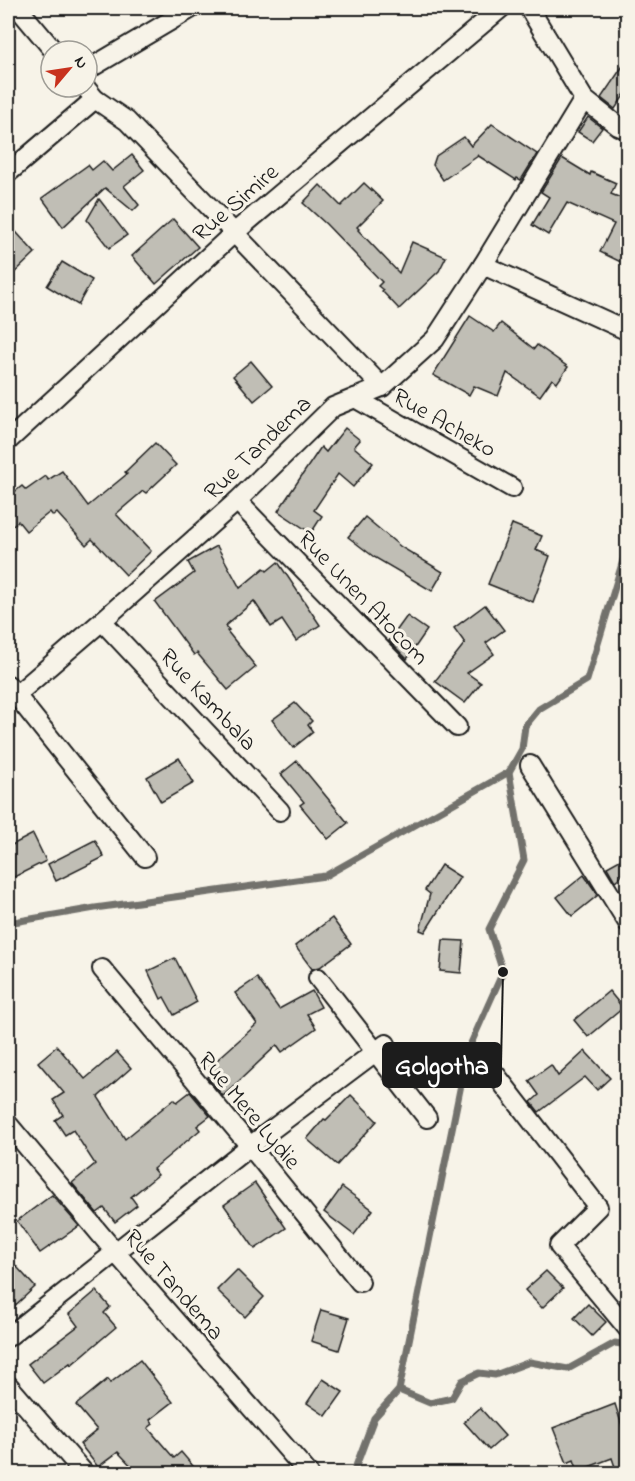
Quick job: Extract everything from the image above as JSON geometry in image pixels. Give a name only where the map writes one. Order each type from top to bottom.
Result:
[{"type":"street","points":[[18,8],[44,39]]},
{"type":"street","points":[[99,63],[192,8]]},
{"type":"street","name":"Rue Simire","points":[[8,441],[234,233],[501,8]]},
{"type":"street","points":[[529,8],[584,99],[624,125]]},
{"type":"street","points":[[8,173],[84,99]]},
{"type":"street","points":[[98,99],[127,120],[382,387]]},
{"type":"street","name":"Rue Tandema","points":[[12,690],[102,621],[237,501],[333,407],[382,387],[435,339],[584,99]]},
{"type":"street","points":[[483,265],[627,331]]},
{"type":"street","name":"Rue Acheko","points":[[355,398],[512,488]]},
{"type":"street","name":"Rue Unen Atocom","points":[[237,501],[457,727]]},
{"type":"street","name":"Rue Kambala","points":[[102,621],[280,811]]},
{"type":"street","points":[[12,690],[145,857]]},
{"type":"street","points":[[530,765],[627,922]]},
{"type":"street","name":"Rue Mere Lydie","points":[[102,969],[360,1282]]},
{"type":"street","points":[[318,978],[380,1048],[427,1118]]},
{"type":"street","points":[[8,1337],[250,1146],[380,1048]]},
{"type":"street","points":[[496,1075],[598,1207],[560,1246],[627,1329]]},
{"type":"street","name":"Rue Tandema","points":[[8,1124],[116,1252],[309,1473]]},
{"type":"street","points":[[8,1384],[85,1473]]},
{"type":"building","points":[[627,60],[627,91],[615,109],[601,98]]},
{"type":"building","points":[[588,117],[602,128],[592,141],[578,132]]},
{"type":"building","points":[[492,124],[537,154],[521,180],[517,178],[516,180],[477,155],[443,180],[433,165],[436,156],[464,137],[471,146]]},
{"type":"building","points":[[132,155],[144,170],[124,186],[139,205],[133,211],[105,188],[63,227],[42,198],[88,165],[92,170],[103,161],[112,171]]},
{"type":"building","points":[[562,158],[590,175],[591,172],[616,183],[611,194],[626,200],[627,198],[627,265],[600,252],[614,224],[567,203],[548,235],[532,225],[549,197],[541,192]]},
{"type":"building","points":[[364,183],[383,201],[357,227],[358,230],[399,273],[412,242],[446,257],[439,271],[399,309],[378,286],[382,282],[303,203],[320,185],[341,206]]},
{"type":"building","points":[[99,199],[127,235],[109,248],[87,220]]},
{"type":"building","points":[[173,219],[198,247],[156,284],[132,256]]},
{"type":"building","points":[[8,223],[35,253],[8,279]]},
{"type":"building","points":[[62,262],[92,280],[78,305],[47,286]]},
{"type":"building","points":[[470,316],[494,332],[501,323],[534,349],[537,345],[568,367],[557,383],[552,379],[540,396],[507,373],[498,396],[474,386],[469,395],[433,375]]},
{"type":"building","points":[[251,361],[272,386],[254,401],[233,376]]},
{"type":"building","points":[[345,428],[360,440],[354,447],[373,463],[353,487],[338,474],[314,510],[322,516],[311,533],[278,511],[321,447],[326,452]]},
{"type":"building","points":[[155,443],[176,465],[146,493],[143,491],[116,514],[151,551],[126,575],[92,539],[86,545],[57,513],[53,516],[50,512],[26,531],[18,521],[8,529],[8,497],[22,486],[26,490],[46,476],[48,480],[62,471],[88,506],[127,474],[125,472]]},
{"type":"building","points":[[365,517],[401,547],[443,572],[432,591],[374,557],[348,537]]},
{"type":"building","points":[[512,524],[542,536],[536,550],[550,556],[533,602],[488,584]]},
{"type":"building","points":[[217,546],[240,588],[264,568],[267,571],[278,562],[320,625],[296,641],[282,620],[271,627],[254,601],[225,626],[256,667],[228,690],[197,653],[194,655],[155,602],[194,573],[188,562]]},
{"type":"building","points":[[485,605],[504,630],[486,643],[494,654],[467,673],[481,683],[465,703],[435,681],[465,643],[454,628]]},
{"type":"building","points":[[407,616],[427,630],[407,659],[389,641]]},
{"type":"building","points":[[295,703],[312,721],[308,725],[313,732],[293,748],[272,720]]},
{"type":"building","points":[[179,758],[194,783],[161,802],[147,777]]},
{"type":"building","points":[[297,761],[348,823],[328,839],[300,805],[304,802],[281,774]]},
{"type":"building","points":[[33,834],[46,861],[8,880],[8,847]]},
{"type":"building","points":[[95,840],[104,857],[56,881],[48,864]]},
{"type":"building","points":[[627,856],[627,871],[615,881],[607,867]]},
{"type":"building","points":[[441,865],[460,877],[425,932],[420,930],[430,894],[425,890]]},
{"type":"building","points":[[584,875],[598,895],[572,916],[557,897]]},
{"type":"building","points":[[332,918],[351,944],[320,967],[312,969],[295,946]]},
{"type":"building","points":[[443,940],[464,941],[461,973],[440,971]]},
{"type":"building","points":[[175,958],[197,1002],[174,1015],[164,997],[161,999],[148,971]]},
{"type":"building","points":[[257,978],[279,1009],[312,991],[321,1007],[307,1014],[316,1028],[282,1052],[277,1045],[223,1096],[207,1077],[212,1073],[208,1068],[257,1024],[235,993]]},
{"type":"building","points":[[609,991],[623,1008],[588,1037],[574,1020]]},
{"type":"building","points":[[57,1046],[85,1079],[117,1052],[131,1068],[98,1097],[125,1139],[174,1099],[177,1102],[190,1092],[210,1116],[197,1126],[200,1130],[153,1169],[158,1175],[131,1197],[137,1205],[115,1222],[104,1208],[97,1213],[72,1183],[95,1164],[73,1130],[65,1135],[55,1120],[63,1115],[53,1100],[64,1093],[38,1062]]},
{"type":"building","points":[[585,1051],[610,1078],[597,1090],[585,1077],[539,1112],[531,1102],[539,1095],[529,1081],[551,1065],[558,1076]]},
{"type":"building","points":[[351,1095],[377,1121],[337,1165],[307,1139],[324,1119],[326,1120]]},
{"type":"building","points":[[255,1183],[286,1228],[255,1249],[224,1205]]},
{"type":"building","points":[[342,1187],[373,1210],[354,1235],[324,1212]]},
{"type":"building","points":[[52,1195],[79,1226],[40,1253],[17,1221]]},
{"type":"building","points":[[8,1257],[35,1287],[8,1312]]},
{"type":"building","points":[[237,1270],[264,1297],[245,1317],[217,1290]]},
{"type":"building","points":[[546,1271],[563,1288],[542,1308],[525,1290]]},
{"type":"building","points":[[96,1291],[110,1307],[104,1313],[116,1327],[71,1365],[70,1363],[43,1383],[28,1364],[78,1326],[69,1314]]},
{"type":"building","points":[[588,1304],[606,1322],[592,1336],[574,1318]]},
{"type":"building","points":[[321,1310],[349,1318],[339,1350],[311,1341]]},
{"type":"building","points":[[140,1360],[173,1402],[150,1420],[153,1424],[148,1428],[174,1458],[181,1452],[199,1473],[138,1473],[118,1452],[98,1467],[80,1444],[97,1430],[76,1405],[108,1379],[110,1383]]},
{"type":"building","points":[[323,1379],[343,1392],[326,1416],[307,1403]]},
{"type":"building","points":[[615,1404],[627,1441],[627,1473],[617,1473],[612,1458],[578,1471],[574,1460],[567,1463],[553,1428]]},
{"type":"building","points":[[480,1408],[505,1436],[489,1450],[464,1422]]},
{"type":"waterway","points":[[353,1474],[374,1418],[399,1390],[468,1050],[503,972],[489,929],[524,860],[509,772],[522,749],[525,726],[539,709],[587,680],[628,550]]},
{"type":"waterway","points":[[8,923],[95,908],[325,876],[509,772]]},
{"type":"waterway","points":[[399,1390],[430,1403],[452,1398],[462,1381],[479,1373],[495,1375],[530,1362],[568,1369],[615,1343],[628,1345]]},
{"type":"place","name":"Golgotha","points":[[503,972]]}]
